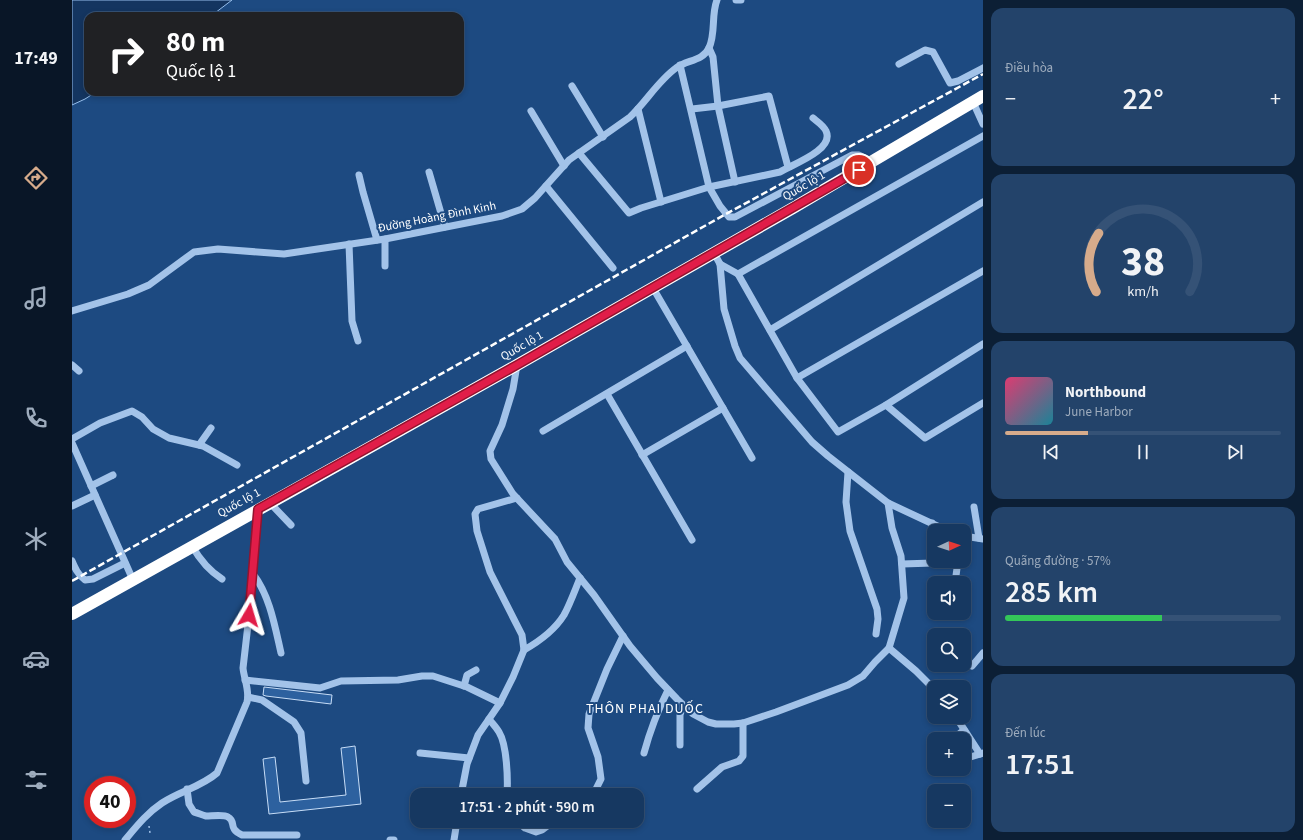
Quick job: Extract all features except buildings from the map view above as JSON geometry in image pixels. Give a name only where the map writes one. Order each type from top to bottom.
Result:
[{"type":"highway","name":"Quốc lộ 1","points":[[72,614],[653,288],[978,99]]},
{"type":"street","points":[[718,0],[714,14],[709,48],[714,64],[718,106],[735,182]]},
{"type":"street","points":[[736,0],[741,0]]},
{"type":"street","name":"Đường Hoàng Đình Kinh","points":[[72,312],[128,294],[149,285],[194,252],[200,250],[218,249],[284,254],[385,239],[502,216],[514,212],[528,204],[564,166],[630,117],[669,73],[680,65],[703,56],[709,48]]},
{"type":"street","points":[[899,64],[925,50],[929,50],[933,52],[950,83],[958,81],[983,68]]},
{"type":"street","points":[[680,65],[692,109],[709,187],[729,217],[733,218],[852,155],[859,155],[872,162]]},
{"type":"street","points":[[572,86],[603,137]]},
{"type":"street","points":[[692,109],[718,106],[769,96],[788,167]]},
{"type":"street","points":[[978,99],[983,124]]},
{"type":"street","points":[[638,109],[661,202]]},
{"type":"street","points":[[531,111],[564,166]]},
{"type":"street","points":[[579,154],[629,213],[709,187],[777,173],[816,153],[826,142],[828,135],[826,130],[813,118]]},
{"type":"street","points":[[738,274],[983,136]]},
{"type":"street","points":[[429,172],[445,227]]},
{"type":"street","points":[[360,175],[363,192],[377,240]]},
{"type":"street","points":[[546,186],[613,268]]},
{"type":"street","points":[[770,330],[983,202]]},
{"type":"street","points":[[385,239],[385,266]]},
{"type":"street","points":[[349,244],[351,316],[358,342]]},
{"type":"street","points":[[714,253],[720,264],[724,309],[740,358],[812,442],[888,503],[932,523]]},
{"type":"street","points":[[720,264],[738,274],[797,378],[838,432],[886,405],[983,344]]},
{"type":"street","points":[[797,378],[983,271]]},
{"type":"street","points":[[653,288],[752,458]]},
{"type":"street","points":[[543,431],[687,346]]},
{"type":"street","points":[[72,365],[79,371]]},
{"type":"street","points":[[517,365],[514,389],[502,425],[490,451],[491,459],[517,498],[555,539],[567,562],[594,595],[622,636],[639,657],[683,705],[693,714],[708,722],[716,724],[743,723],[848,685],[863,676],[890,648],[904,598],[901,556],[892,528],[888,503]]},
{"type":"street","points":[[607,394],[692,540]]},
{"type":"street","points":[[886,405],[925,438],[983,403]]},
{"type":"street","points":[[642,455],[723,408]]},
{"type":"street","points":[[72,439],[100,423],[132,410],[142,417],[153,429],[168,438],[199,445],[237,465]]},
{"type":"street","points":[[199,445],[211,428]]},
{"type":"street","points":[[72,442],[133,580]]},
{"type":"street","points":[[848,472],[846,502],[850,531],[877,610],[878,619],[876,634]]},
{"type":"street","points":[[91,486],[113,475]]},
{"type":"street","points":[[72,506],[95,495]]},
{"type":"street","points":[[463,788],[469,758],[478,736],[500,703],[524,650],[522,636],[490,572],[477,531],[475,514],[478,510],[517,498]]},
{"type":"street","points":[[270,503],[291,525]]},
{"type":"street","points":[[971,537],[981,538],[974,507]]},
{"type":"street","points":[[125,840],[148,814],[162,802],[210,779],[217,773],[247,702],[248,697],[243,668],[258,509]]},
{"type":"street","points":[[192,546],[207,568],[222,579]]},
{"type":"street","points":[[72,561],[80,576],[85,580],[93,578],[125,563]]},
{"type":"street","points":[[902,564],[927,563]]},
{"type":"street","points":[[253,574],[269,606],[281,653]]},
{"type":"street","points":[[524,650],[540,641],[551,632],[564,616],[580,578]]},
{"type":"street","points":[[596,788],[601,779],[598,757],[588,728],[589,714],[622,636]]},
{"type":"street","points":[[890,648],[927,682]]},
{"type":"street","points":[[972,666],[983,653]]},
{"type":"street","points":[[464,686],[467,675],[476,670]]},
{"type":"street","points":[[244,680],[320,688],[341,681],[398,680],[422,676],[438,678],[464,686],[500,703]]},
{"type":"street","points":[[644,753],[660,704],[668,690]]},
{"type":"street","points":[[248,697],[262,700],[294,722],[301,734],[306,781]]},
{"type":"street","points":[[680,745],[680,715],[683,705]]},
{"type":"street","points":[[489,719],[500,733],[504,748],[507,771],[507,788]]},
{"type":"street","points":[[697,789],[722,768],[739,761],[742,756],[743,723]]},
{"type":"street","points":[[960,724],[982,753],[971,757]]},
{"type":"street","points":[[420,753],[469,758]]},
{"type":"street","points":[[187,789],[189,804],[194,812],[205,815],[230,817],[233,829],[235,832],[242,835],[297,835]]},
{"type":"street","points":[[454,840],[456,828]]},
{"type":"street","points":[[525,828],[536,832],[545,828]]},
{"type":"water","points":[[72,0],[232,0],[216,12],[84,12],[84,96],[90,96],[72,105]]},
{"type":"railway","points":[[72,581],[726,214],[983,74]]},
{"type":"district","name":"THÔN PHAI DUỐC","points":[[645,709]]},
{"type":"route","points":[[249,615],[258,509],[517,365],[859,170]]}]
